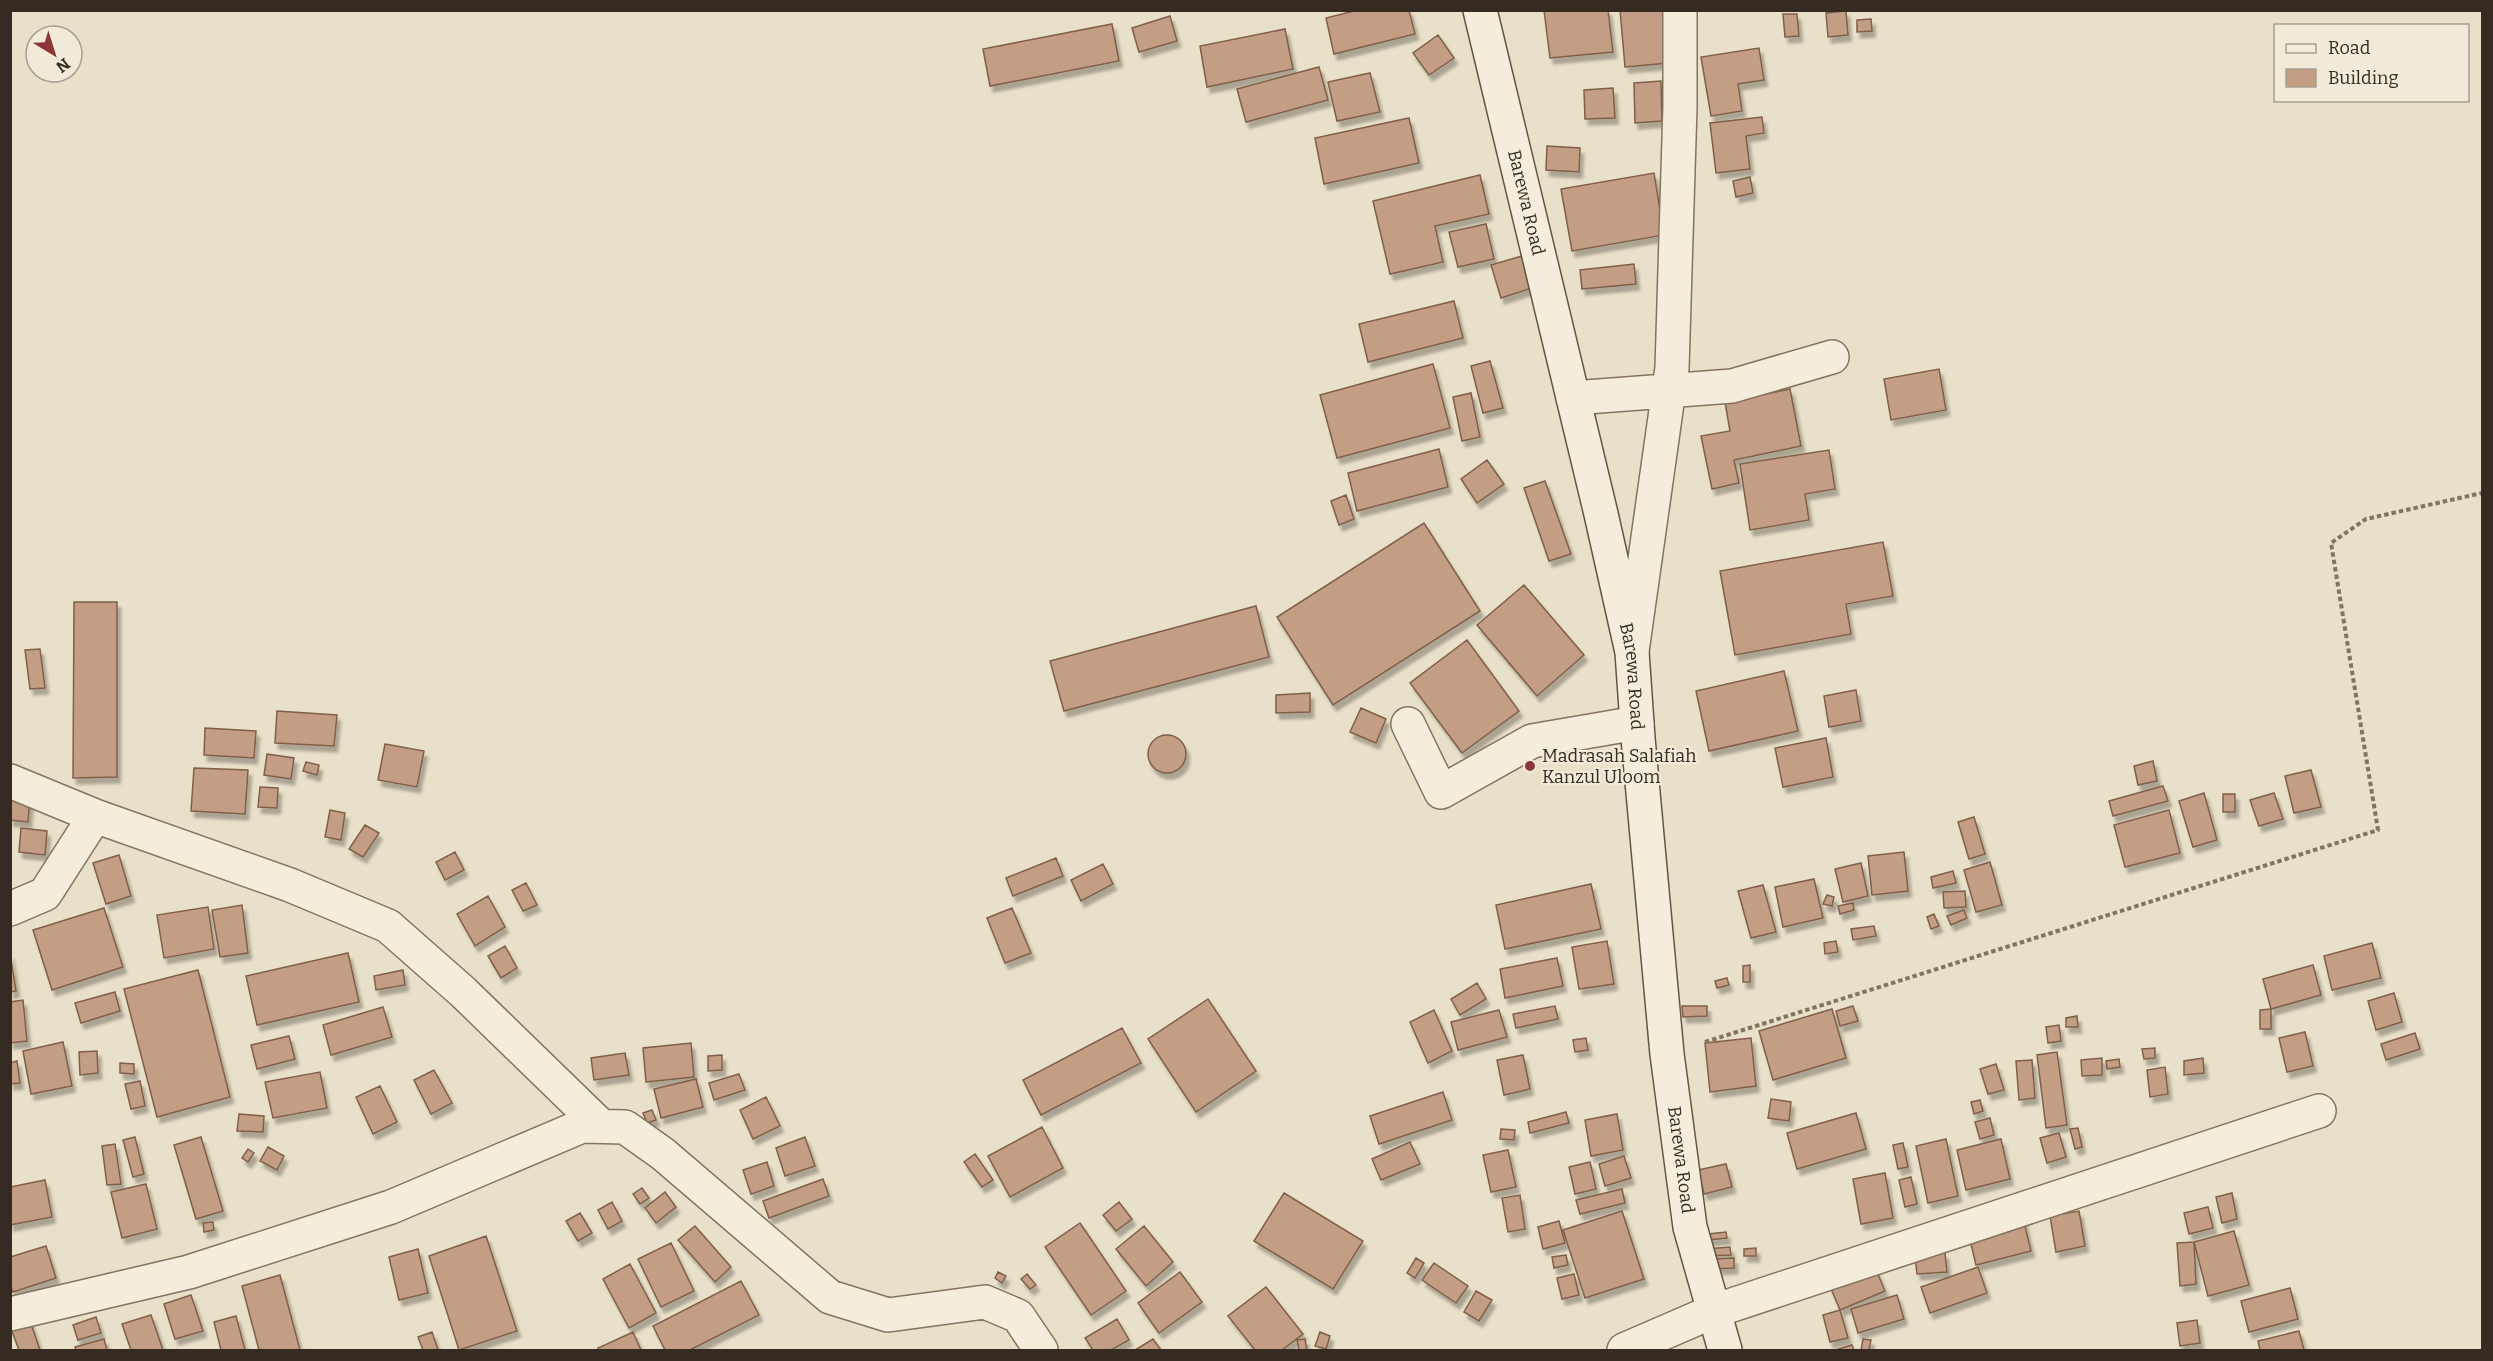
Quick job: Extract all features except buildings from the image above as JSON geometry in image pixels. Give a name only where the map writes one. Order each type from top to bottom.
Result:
[{"type":"street","name":"Barewa Road","points":[[1480,10],[1632,652],[1667,1054],[1690,1227],[1725,1350]]},
{"type":"street","points":[[1632,652],[1672,368],[1680,106],[1680,10]]},
{"type":"street","points":[[1573,398],[1732,386],[1832,357]]},
{"type":"street","points":[[1408,724],[1442,792],[1532,741],[1637,723]]},
{"type":"street","points":[[10,781],[95,816],[290,885],[388,926],[463,992],[601,1126]]},
{"type":"street","points":[[10,909],[45,894],[95,816]]},
{"type":"street","points":[[1624,1350],[1714,1311],[2319,1111]]},
{"type":"street","points":[[10,1314],[189,1272],[391,1207],[582,1126],[601,1126],[625,1127],[663,1154],[830,1296],[888,1315],[985,1302],[1018,1316],[1041,1350]]},
{"type":"path","points":[[1667,1054],[2378,830],[2331,543],[2366,519],[2482,494]]},
{"type":"place","name":"Madrasah Salafiah Kanzul Uloom","points":[[1530,766]]}]
